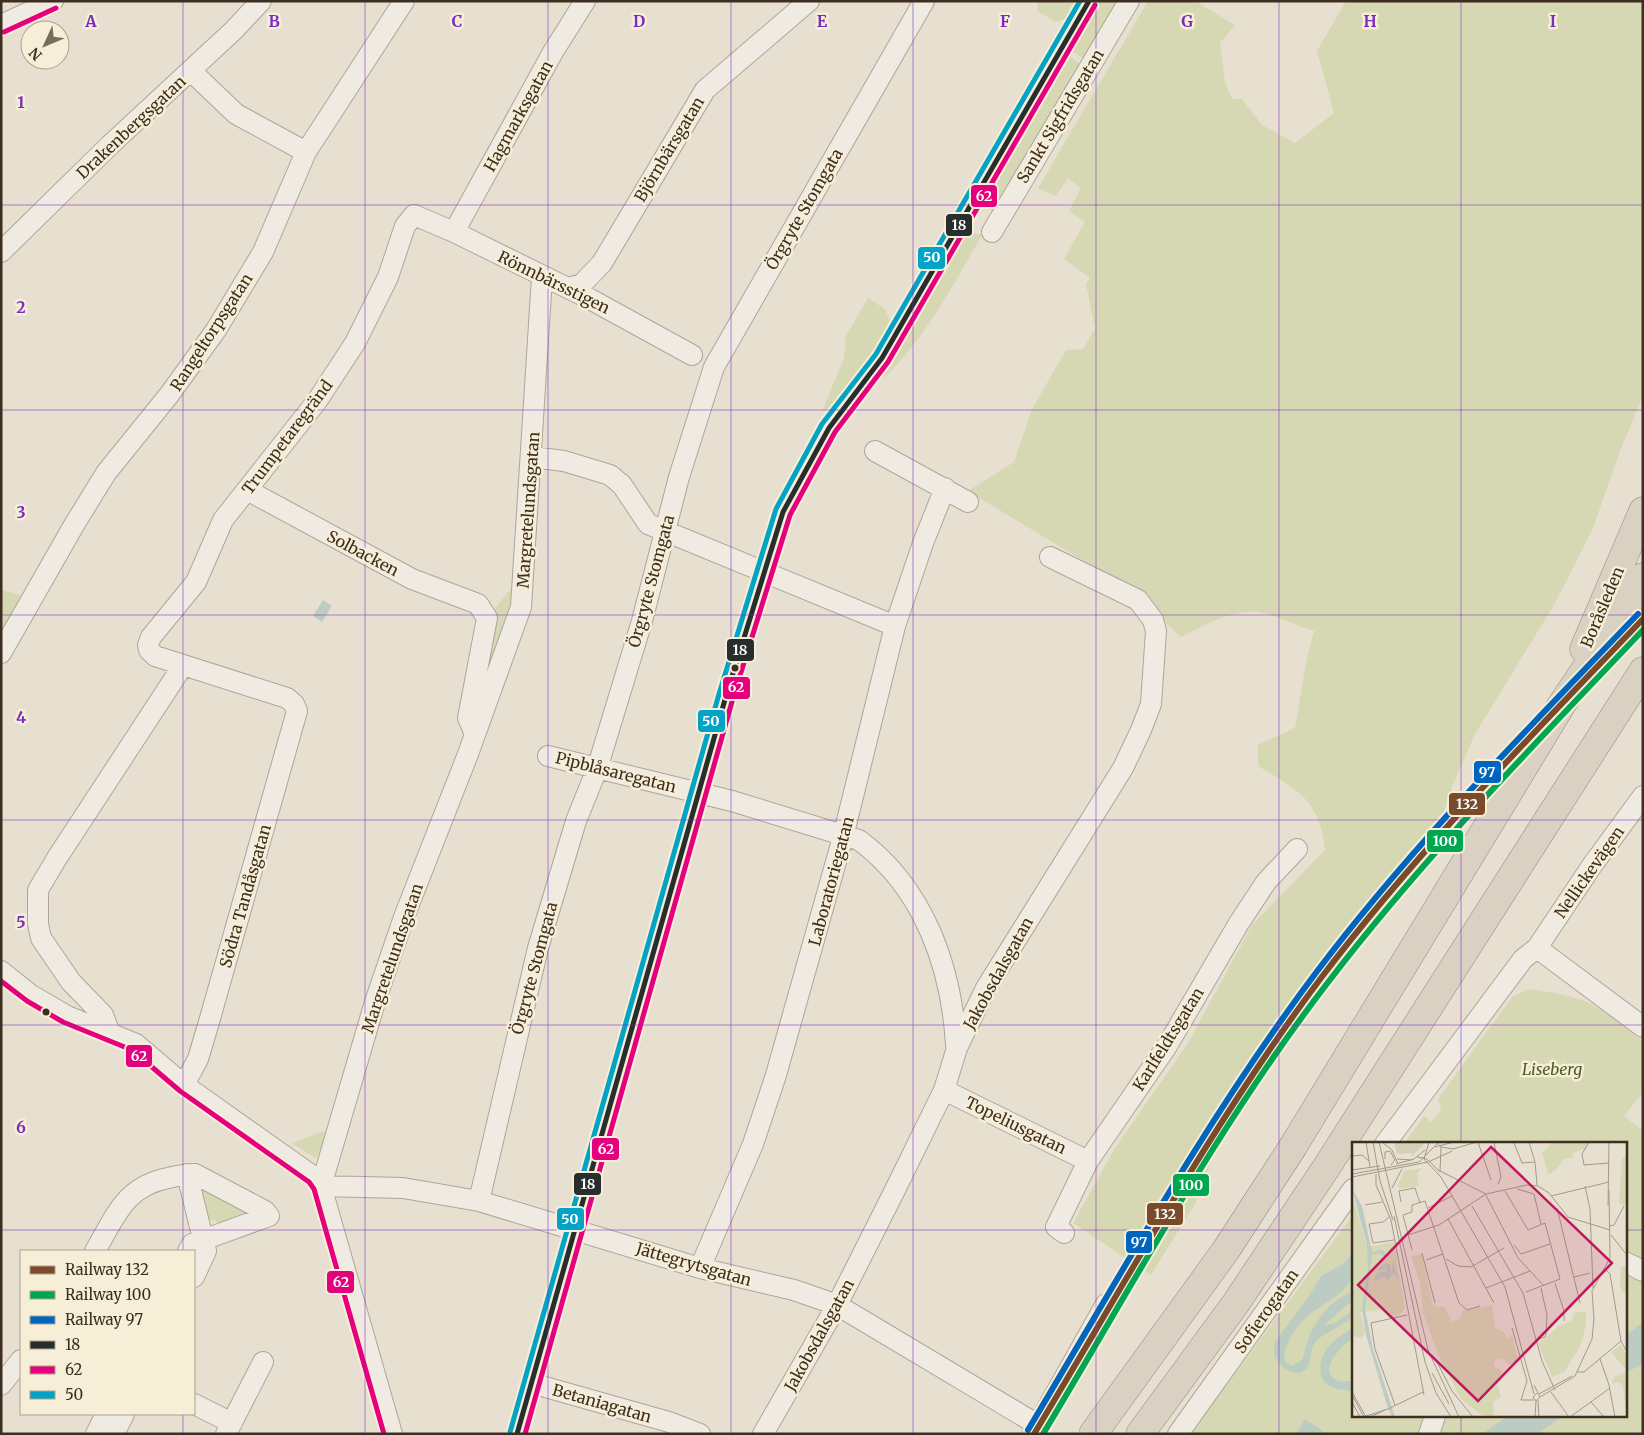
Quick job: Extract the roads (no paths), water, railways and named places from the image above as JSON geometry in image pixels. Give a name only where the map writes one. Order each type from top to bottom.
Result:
[{"type":"highway","name":"Boråsleden","points":[[1562,704],[1643,511]]},
{"type":"highway","points":[[1093,1434],[1226,1250],[1294,1145],[1562,704],[1624,612],[1643,576]]},
{"type":"highway","points":[[1140,1434],[1236,1303],[1326,1168],[1640,674]]},
{"type":"street","points":[[1,25],[53,1]]},
{"type":"street","name":"Drakenbergsgatan","points":[[1,252],[104,152],[191,72],[261,1]]},
{"type":"street","name":"Rangeltorpsgatan","points":[[1,653],[106,473],[170,395],[216,330],[263,252],[306,152],[404,1]]},
{"type":"street","name":"Hagmarksgatan","points":[[454,232],[554,50],[585,1]]},
{"type":"street","name":"Björnbärsgatan","points":[[568,288],[582,284],[602,263],[705,90],[809,1]]},
{"type":"street","name":"Sankt Sigfridsgatan","points":[[517,1434],[699,793],[763,572],[783,512],[829,428],[882,358],[1089,1]]},
{"type":"street","name":"Sankt Sigfridsgatan","points":[[992,232],[1129,1]]},
{"type":"street","name":"Örgryte Stomgata","points":[[479,1201],[538,948],[576,821],[597,769],[642,621],[665,531],[714,367],[919,3]]},
{"type":"street","points":[[191,72],[236,114],[306,152]]},
{"type":"street","name":"Rönnbärsstigen","points":[[414,215],[454,232],[542,277],[568,288],[692,355]]},
{"type":"street","name":"Trumpetaregränd","points":[[180,665],[155,656],[149,650],[148,645],[152,636],[196,582],[223,520],[317,401],[355,343],[388,277],[405,226],[414,215]]},
{"type":"street","name":"Margretelundsgatan","points":[[321,1186],[375,1002],[404,917],[475,734],[521,607],[532,458],[542,277]]},
{"type":"street","points":[[876,451],[968,502]]},
{"type":"street","points":[[532,458],[564,461],[610,475],[622,485],[648,524],[896,626]]},
{"type":"street","name":"Laboratoriegatan","points":[[700,1268],[753,1144],[776,1075],[843,837],[896,626],[923,543],[944,488]]},
{"type":"street","name":"Solbacken","points":[[247,490],[374,560],[412,579],[478,604],[482,608],[487,618],[468,718],[475,734]]},
{"type":"street","name":"Jakobsdalsgatan","points":[[763,1434],[837,1305],[944,1090],[956,1048],[986,988],[1122,768],[1151,704],[1156,631],[1147,610],[1138,600],[1050,557]]},
{"type":"street","points":[[110,1032],[103,1015],[71,982],[41,938],[38,924],[38,890],[178,673],[180,665]]},
{"type":"street","name":"Södra Tandåsgatan","points":[[180,665],[286,698],[294,704],[297,711],[198,1059],[184,1086]]},
{"type":"street","name":"Pipblåsaregatan","points":[[548,756],[732,801],[843,837],[859,840],[874,852],[913,900],[930,928],[944,964],[955,1016],[956,1048]]},
{"type":"street","name":"Nellickevägen","points":[[1537,948],[1591,867],[1643,796]]},
{"type":"street","name":"Karlfeldtsgatan","points":[[1064,1233],[1056,1227],[1088,1161],[1167,1046],[1239,923],[1266,882],[1297,849]]},
{"type":"street","points":[[1387,1142],[1524,959],[1537,948],[1643,1027]]},
{"type":"street","points":[[1,971],[50,1006],[82,1023],[110,1032],[136,1044],[184,1086],[306,1169],[321,1186],[392,1434]]},
{"type":"street","name":"Topeliusgatan","points":[[944,1090],[1088,1161]]},
{"type":"street","points":[[96,1250],[124,1202],[138,1188],[152,1181],[187,1174],[194,1174],[265,1211],[269,1216],[196,1246]]},
{"type":"street","points":[[187,1174],[196,1246]]},
{"type":"street","name":"Jättegrytsgatan","points":[[321,1186],[403,1188],[479,1201],[700,1268],[794,1290],[837,1305],[1035,1430]]},
{"type":"street","name":"Sofierogatan","points":[[1178,1434],[1352,1189]]},
{"type":"street","points":[[195,1275],[206,1251],[196,1246]]},
{"type":"street","points":[[1626,1262],[1643,1271]]},
{"type":"street","points":[[1035,1430],[1106,1304]]},
{"type":"street","points":[[1,1385],[20,1361]]},
{"type":"street","points":[[195,1405],[229,1428],[263,1362]]},
{"type":"street","name":"Betaniagatan","points":[[531,1383],[669,1422],[700,1434]]},
{"type":"street","points":[[96,1434],[106,1415]]},
{"type":"street","points":[[114,1434],[124,1415]]},
{"type":"street","points":[[1428,1434],[1434,1418]]},
{"type":"rail line","name":"97","points":[[1028,1430],[1201,1141],[1275,1029],[1315,974],[1352,926],[1471,789],[1638,614]]},
{"type":"rail line","name":"132","points":[[1034,1434],[1207,1145],[1281,1033],[1321,978],[1436,839],[1643,619]]},
{"type":"rail line","name":"100","points":[[1043,1434],[1215,1146],[1251,1090],[1329,981],[1403,889],[1442,845],[1643,630]]},
{"type":"park label","name":"Liseberg","points":[[1552,1069]]}]
